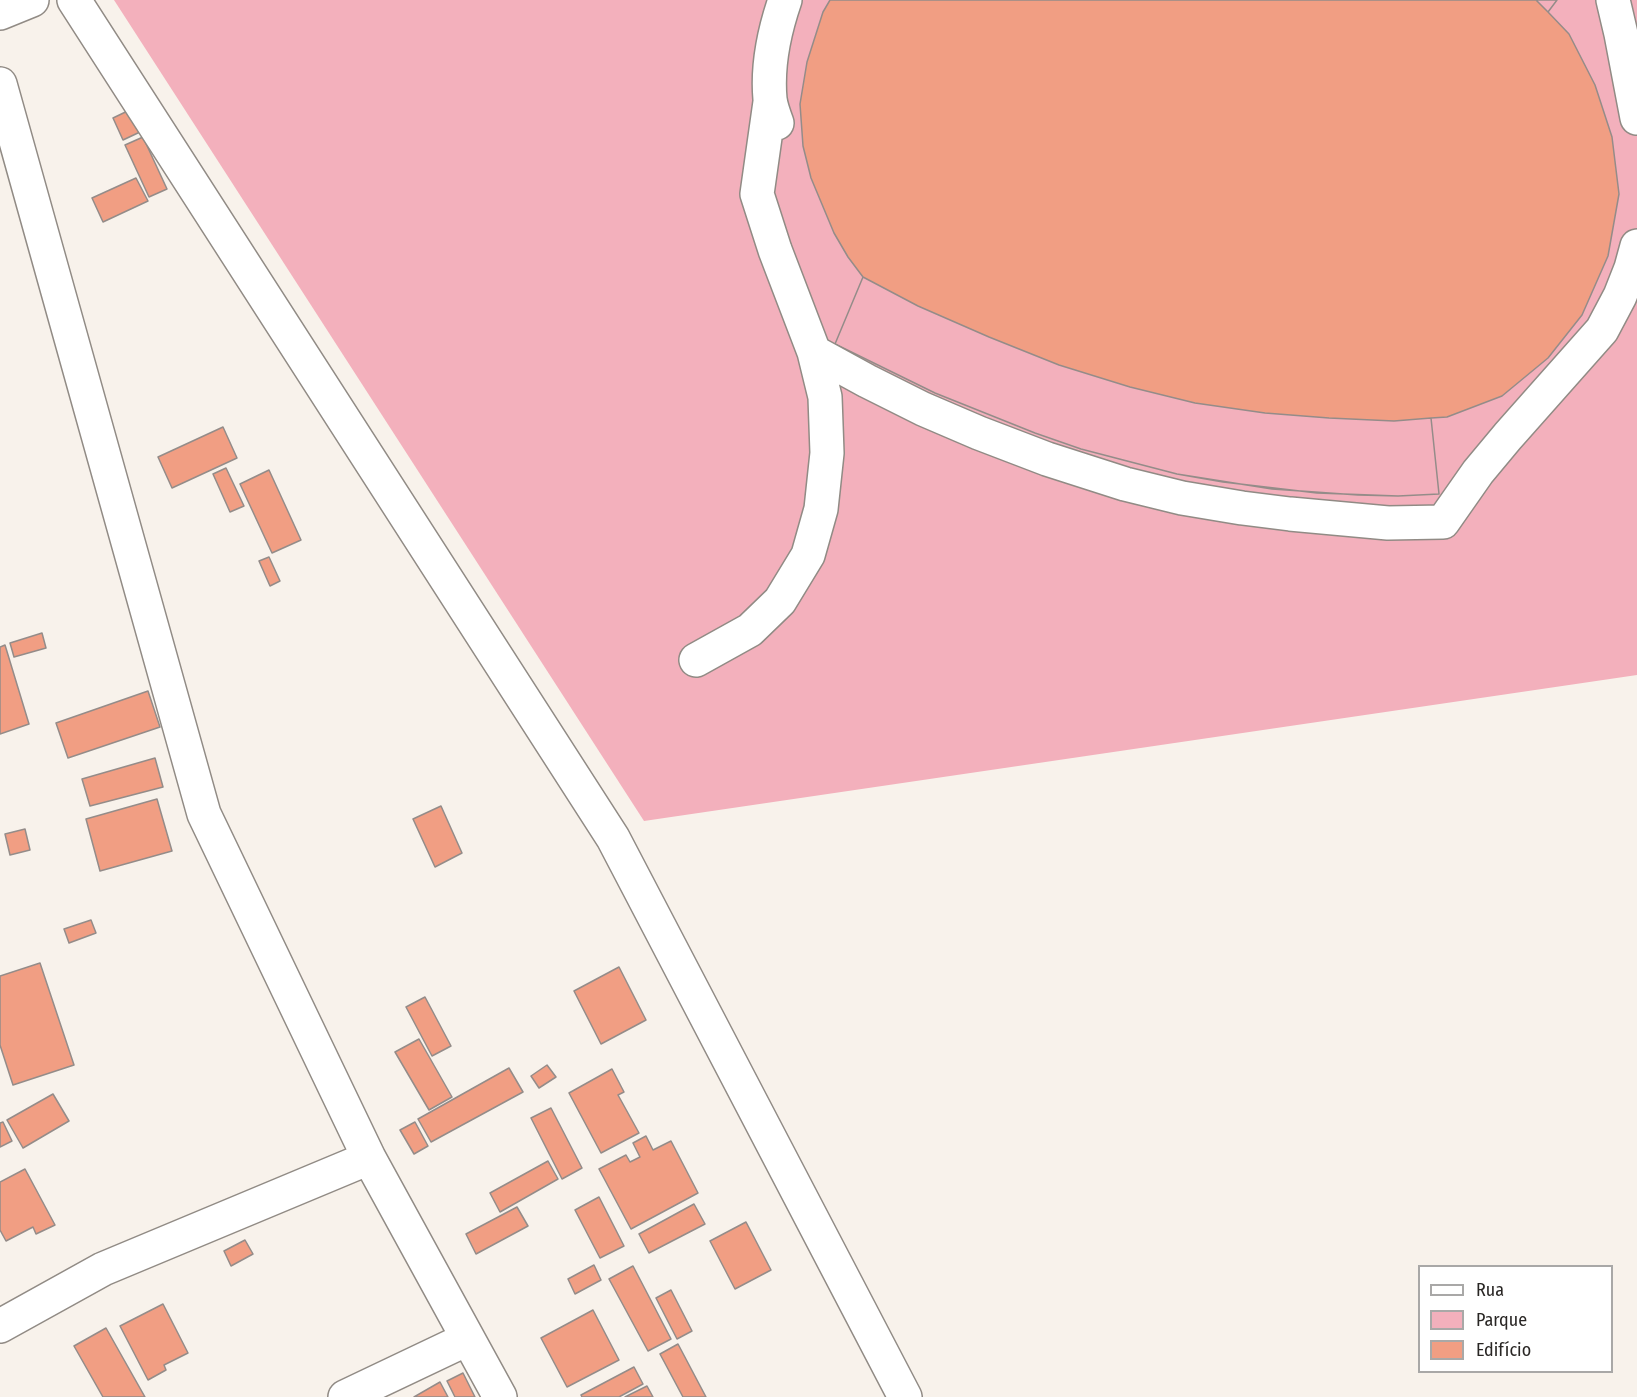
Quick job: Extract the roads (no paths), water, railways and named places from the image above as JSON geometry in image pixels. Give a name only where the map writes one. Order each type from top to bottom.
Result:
[{"type":"street","points":[[0,13],[32,0]]},
{"type":"street","points":[[74,0],[613,838],[905,1397]]},
{"type":"street","points":[[696,660],[750,630],[780,601],[808,555],[821,509],[827,453],[825,397],[814,352],[756,194],[770,102],[769,71],[775,34],[785,0]]},
{"type":"street","points":[[1613,0],[1637,118]]},
{"type":"street","points":[[0,84],[204,814],[369,1158],[500,1397]]},
{"type":"street","points":[[770,102],[784,147]]},
{"type":"street","points":[[814,352],[867,381],[979,433],[1047,459],[1125,484],[1182,498],[1290,514],[1388,523],[1443,522],[1478,472],[1602,330],[1620,296],[1637,246]]},
{"type":"street","points":[[0,1326],[103,1269],[369,1158]]},
{"type":"street","points":[[345,1397],[467,1339]]}]
